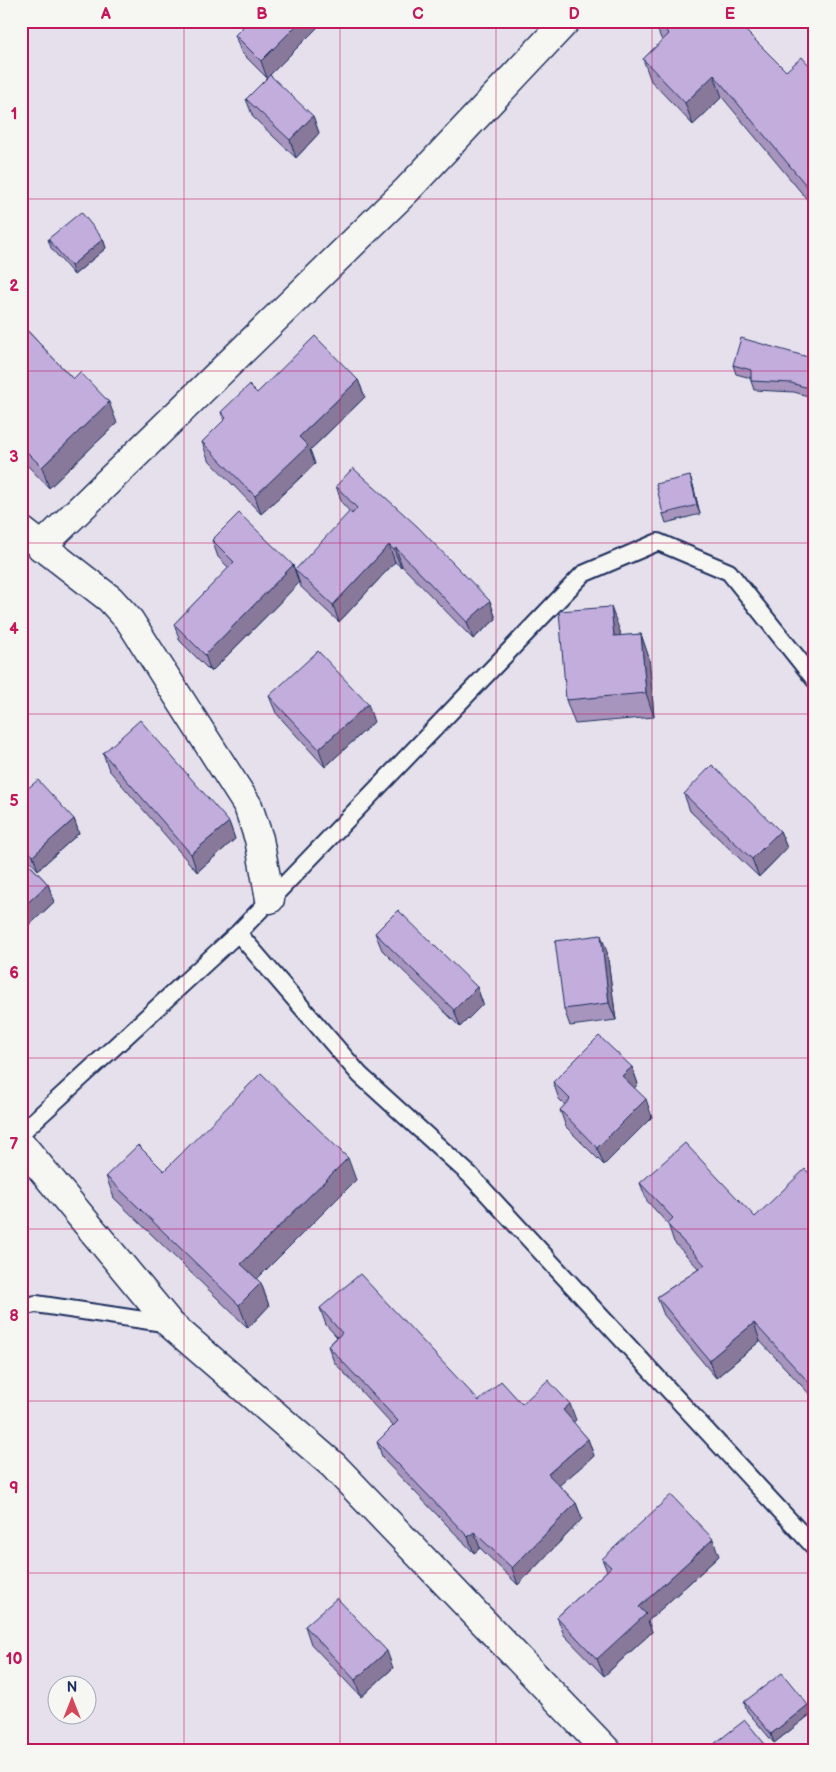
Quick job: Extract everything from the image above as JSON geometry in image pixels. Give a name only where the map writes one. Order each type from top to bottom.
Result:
[{"type":"street","points":[[270,899],[259,839],[248,806],[130,621],[110,599],[31,538],[406,191],[566,21]]},
{"type":"street","points":[[21,1144],[170,1324],[333,1465],[607,1751]]},
{"type":"lane","points":[[21,1134],[238,933],[583,574],[658,542],[729,572],[815,680]]},
{"type":"lane","points":[[238,933],[360,1075],[470,1175],[815,1548]]},
{"type":"lane","points":[[21,1307],[36,1304],[170,1324]]},
{"type":"building","points":[[249,21],[301,21],[261,61],[235,35]]},
{"type":"building","points":[[656,21],[736,21],[786,71],[802,57],[815,72],[815,196],[714,75],[685,103],[643,59],[669,34]]},
{"type":"building","points":[[270,75],[313,116],[290,140],[246,99]]},
{"type":"building","points":[[81,212],[103,239],[71,266],[48,239]]},
{"type":"building","points":[[21,324],[73,379],[80,372],[109,402],[42,467],[21,446]]},
{"type":"building","points":[[315,336],[358,380],[299,437],[308,446],[255,496],[202,442],[226,418],[221,412],[249,385],[257,393]]},
{"type":"building","points":[[741,338],[815,359],[815,390],[791,383],[751,381],[751,370],[733,365]]},
{"type":"building","points":[[353,468],[417,526],[490,601],[467,622],[396,548],[394,550],[389,545],[333,605],[295,570],[350,511],[352,514],[357,508],[336,486]]},
{"type":"building","points":[[690,476],[697,505],[663,514],[656,484]]},
{"type":"building","points":[[239,513],[293,565],[205,655],[174,624],[234,562],[212,540]]},
{"type":"building","points":[[611,607],[614,636],[641,634],[646,693],[566,700],[559,611]]},
{"type":"building","points":[[318,651],[368,704],[319,749],[269,696]]},
{"type":"building","points":[[140,720],[229,822],[191,854],[103,753]]},
{"type":"building","points":[[712,765],[780,831],[752,859],[684,794]]},
{"type":"building","points":[[38,780],[74,819],[33,856],[21,842],[21,794]]},
{"type":"building","points":[[21,856],[48,884],[21,909]]},
{"type":"building","points":[[398,910],[477,987],[454,1010],[375,933]]},
{"type":"building","points":[[601,935],[609,1003],[564,1009],[555,941]]},
{"type":"building","points":[[599,1036],[632,1067],[622,1076],[646,1099],[597,1148],[560,1110],[570,1099],[553,1082]]},
{"type":"building","points":[[261,1073],[348,1158],[241,1264],[261,1283],[239,1305],[106,1176],[138,1145],[164,1171]]},
{"type":"building","points":[[685,1143],[755,1217],[805,1169],[815,1180],[815,1389],[754,1323],[709,1360],[657,1297],[705,1265],[667,1224],[673,1218],[640,1183]]},
{"type":"building","points":[[360,1274],[479,1401],[501,1381],[522,1404],[548,1380],[570,1404],[563,1410],[588,1439],[548,1474],[576,1503],[512,1568],[474,1532],[468,1537],[377,1442],[398,1421],[328,1346],[342,1333],[320,1308]]},
{"type":"building","points":[[671,1495],[713,1539],[639,1607],[646,1614],[597,1659],[557,1617],[611,1567],[602,1559]]},
{"type":"building","points":[[337,1598],[387,1651],[355,1680],[305,1626]]},
{"type":"building","points":[[782,1673],[808,1705],[771,1734],[744,1702]]},
{"type":"building","points":[[745,1720],[764,1743],[754,1751],[712,1751],[709,1748]]}]
